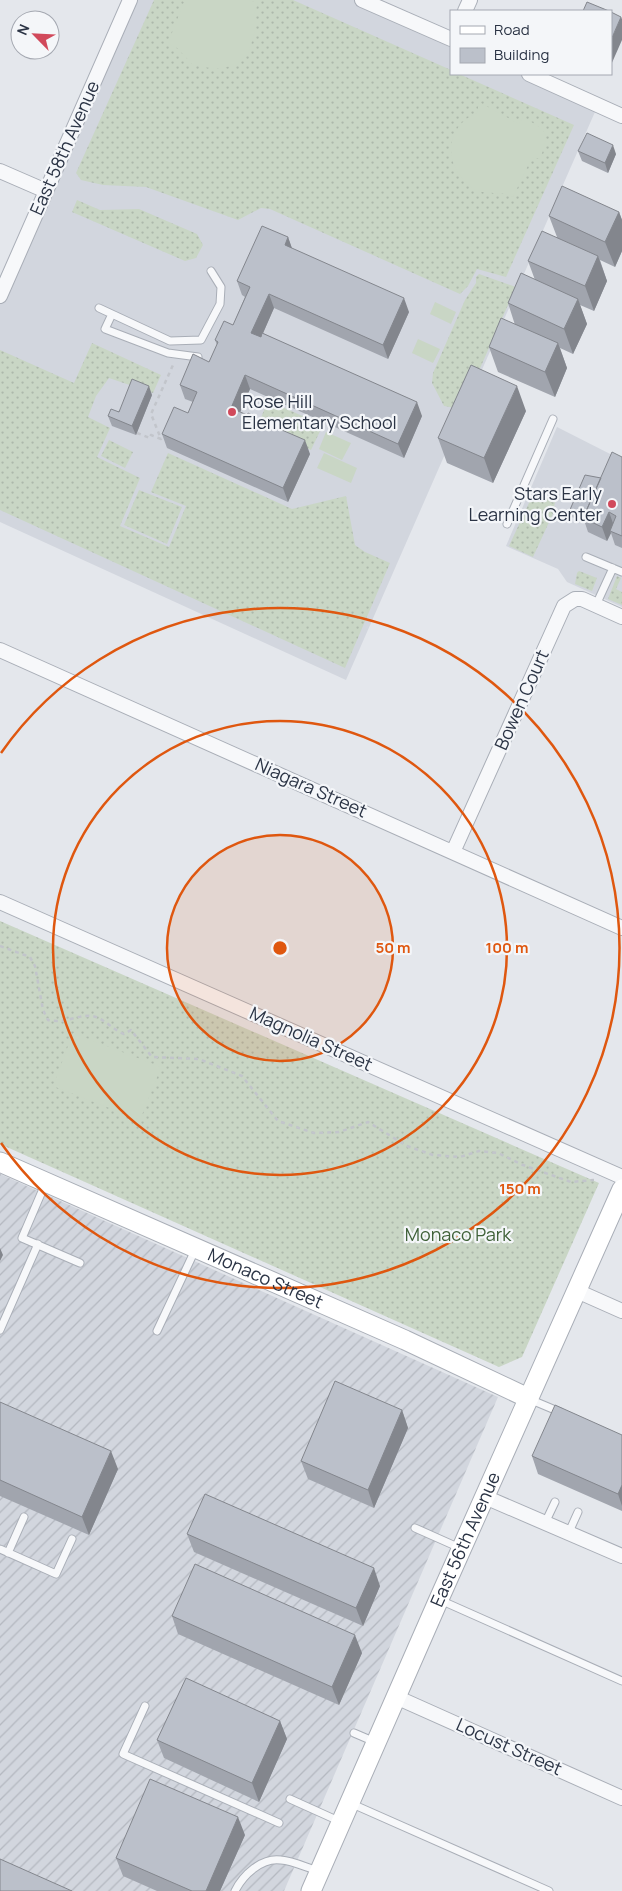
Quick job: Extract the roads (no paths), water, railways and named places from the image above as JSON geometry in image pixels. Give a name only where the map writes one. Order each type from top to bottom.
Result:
[{"type":"main road","name":"Monaco Street","points":[[0,1162],[405,1340],[528,1398]]},
{"type":"main road","name":"East 56th Avenue","points":[[311,1891],[528,1398],[622,1190]]},
{"type":"street","name":"East 58th Avenue","points":[[0,296],[130,0]]},
{"type":"street","points":[[362,0],[450,39]]},
{"type":"street","points":[[530,75],[622,116]]},
{"type":"street","points":[[0,171],[46,191]]},
{"type":"street","name":"Bowen Court","points":[[453,852],[564,606],[577,599],[622,617]]},
{"type":"street","name":"Niagara Street","points":[[0,650],[622,928]]},
{"type":"street","name":"Magnolia Street","points":[[0,902],[622,1177]]},
{"type":"street","points":[[577,1291],[622,1311]]},
{"type":"street","points":[[485,1497],[622,1556]]},
{"type":"street","name":"Locust Street","points":[[396,1697],[622,1798]]},
{"type":"lane","points":[[99,308],[170,341],[201,340],[220,304],[221,287],[211,271]]},
{"type":"lane","points":[[112,314],[105,328],[168,353],[198,356]]},
{"type":"lane","points":[[507,524],[553,419]]},
{"type":"lane","points":[[586,557],[622,572]]},
{"type":"lane","points":[[596,605],[613,568]]},
{"type":"lane","points":[[46,1182],[22,1238],[80,1263]]},
{"type":"lane","points":[[0,1330],[38,1244]]},
{"type":"lane","points":[[157,1331],[196,1248]]},
{"type":"lane","points":[[528,1398],[571,1417]]},
{"type":"lane","points":[[545,1523],[555,1502]]},
{"type":"lane","points":[[569,1532],[578,1512]]},
{"type":"lane","points":[[8,1553],[24,1517]]},
{"type":"lane","points":[[415,1528],[462,1549]]},
{"type":"lane","points":[[0,1549],[56,1574],[72,1539]]},
{"type":"lane","points":[[439,1599],[622,1681]]},
{"type":"lane","points":[[145,1706],[123,1754],[279,1823]]},
{"type":"lane","points":[[354,1733],[376,1742]]},
{"type":"lane","points":[[290,1799],[342,1822]]},
{"type":"lane","points":[[350,1803],[549,1891]]},
{"type":"lane","points":[[235,1891],[241,1879],[260,1864],[280,1859],[320,1871]]},
{"type":"place","name":"Rose Hill Elementary School","points":[[232,412]]},
{"type":"place","name":"Stars Early Learning Center","points":[[612,504]]},
{"type":"park label","name":"Monaco Park","points":[[458,1235]]}]
